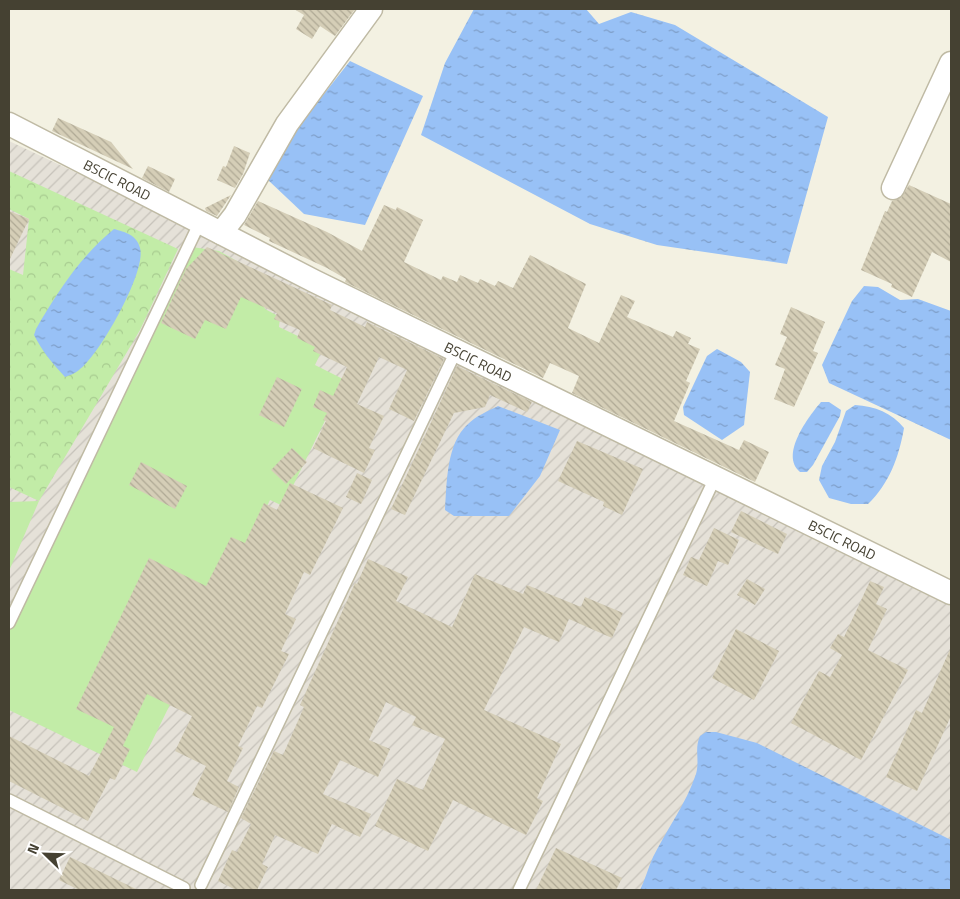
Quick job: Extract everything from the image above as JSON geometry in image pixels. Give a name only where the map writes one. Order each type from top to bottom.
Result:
[{"type":"street","points":[[221,233],[235,215],[287,124],[371,9]]},
{"type":"street","points":[[894,188],[951,63]]},
{"type":"street","name":"BSCIC ROAD","points":[[9,124],[456,351],[951,593]]},
{"type":"lane","points":[[9,623],[200,222]]},
{"type":"lane","points":[[9,800],[184,889],[187,884],[196,881],[203,887],[456,351]]},
{"type":"lane","points":[[519,890],[715,478]]},
{"type":"shaded area","points":[[9,141],[181,222],[951,599],[951,890],[9,890]]},
{"type":"green space","points":[[9,171],[178,249],[140,330],[39,501],[9,487],[9,269],[23,275],[29,219],[9,209]]},
{"type":"green space","points":[[192,247],[219,251],[251,269],[265,309],[280,317],[279,327],[323,348],[315,365],[345,380],[283,506],[270,500],[137,772],[9,710],[9,623]]},
{"type":"green space","points":[[39,501],[9,571],[9,502]]},
{"type":"water","points":[[474,9],[586,9],[599,24],[631,12],[675,25],[828,117],[787,264],[657,245],[590,224],[421,135],[445,63]]},
{"type":"water","points":[[350,61],[423,96],[365,225],[304,214],[268,180],[298,127]]},
{"type":"water","points":[[114,229],[133,237],[140,248],[140,259],[136,275],[120,312],[98,348],[88,362],[79,370],[65,377],[48,357],[34,335],[44,315],[70,275]]},
{"type":"water","points":[[864,286],[878,287],[900,300],[918,299],[951,311],[951,440],[829,383],[822,365],[852,301]]},
{"type":"water","points":[[717,349],[741,362],[750,372],[744,425],[722,440],[684,415],[683,407],[707,356]]},
{"type":"water","points":[[821,402],[829,402],[841,410],[840,416],[813,465],[807,472],[800,472],[794,465],[794,446],[810,416]]},
{"type":"water","points":[[855,405],[882,411],[894,418],[904,428],[892,469],[882,488],[868,504],[851,504],[829,498],[819,480],[822,466],[835,442],[846,411]]},
{"type":"water","points":[[498,406],[560,430],[540,476],[509,516],[454,516],[445,510],[447,476],[455,442],[471,421]]},
{"type":"water","points":[[706,732],[716,732],[757,743],[951,840],[951,890],[640,890],[653,857],[692,785],[697,769],[698,741],[700,736]]},
{"type":"building","points":[[294,9],[355,9],[335,36],[320,26],[312,39],[296,29],[304,15]]},
{"type":"building","points":[[58,118],[111,142],[133,169],[52,131]]},
{"type":"building","points":[[234,146],[250,153],[243,174],[235,188],[217,180],[223,166],[226,167]]},
{"type":"building","points":[[148,166],[175,179],[169,192],[142,178]]},
{"type":"building","points":[[909,185],[951,204],[951,262],[932,252],[912,297],[891,287],[892,284],[861,270],[885,211],[887,212],[892,201],[901,198]]},
{"type":"building","points":[[231,195],[217,216],[206,211],[205,208]]},
{"type":"building","points":[[258,201],[327,232],[362,251],[384,205],[396,210],[397,207],[423,220],[404,262],[441,280],[443,276],[457,282],[460,275],[478,283],[480,279],[495,286],[498,281],[513,288],[530,255],[586,284],[568,328],[599,343],[621,295],[635,301],[627,317],[673,337],[676,331],[691,338],[688,344],[700,349],[686,381],[690,383],[674,421],[739,450],[744,440],[769,452],[755,482],[572,393],[579,376],[550,363],[543,378],[345,282],[346,279],[327,268],[269,241],[270,238],[244,225]]},
{"type":"building","points":[[9,211],[29,219],[9,261]]},
{"type":"building","points":[[207,247],[332,305],[330,310],[365,327],[367,322],[444,359],[414,421],[389,409],[407,370],[379,357],[357,404],[384,416],[369,448],[375,450],[364,473],[313,448],[326,421],[323,420],[327,413],[313,407],[320,390],[333,396],[347,367],[313,351],[315,347],[297,338],[300,330],[274,319],[277,313],[241,297],[226,329],[205,320],[195,339],[161,323],[186,269]]},
{"type":"building","points":[[791,307],[825,322],[813,351],[818,353],[794,407],[774,399],[785,369],[775,365],[787,337],[780,334]]},
{"type":"building","points":[[457,366],[532,402],[527,412],[490,395],[485,407],[454,413],[405,515],[391,509]]},
{"type":"building","points":[[277,377],[302,389],[284,427],[259,415]]},
{"type":"building","points":[[577,441],[643,469],[622,515],[603,506],[604,502],[558,481]]},
{"type":"building","points":[[292,448],[307,462],[286,484],[271,470]]},
{"type":"building","points":[[141,462],[187,486],[175,509],[129,485]]},
{"type":"building","points":[[357,473],[372,480],[361,504],[346,497]]},
{"type":"building","points":[[290,483],[343,508],[310,575],[304,572],[285,614],[296,619],[281,651],[289,654],[262,708],[257,706],[238,746],[243,748],[227,781],[239,787],[228,812],[192,795],[206,766],[175,751],[192,716],[147,694],[123,746],[130,749],[115,780],[110,778],[88,821],[9,781],[9,736],[89,776],[114,727],[76,709],[149,558],[206,586],[231,537],[245,543],[264,503],[277,510]]},
{"type":"building","points":[[741,511],[787,534],[778,554],[731,532]]},
{"type":"building","points":[[714,528],[739,540],[728,565],[718,561],[707,586],[683,575],[691,557],[699,560]]},
{"type":"building","points":[[368,559],[408,577],[396,601],[452,627],[475,574],[523,594],[527,585],[581,607],[585,597],[623,613],[612,638],[569,619],[559,642],[524,627],[484,710],[561,744],[537,798],[543,801],[526,835],[453,800],[428,851],[375,826],[397,779],[423,790],[445,739],[412,725],[416,717],[386,702],[369,740],[390,749],[378,777],[340,760],[323,794],[371,814],[360,837],[332,824],[318,854],[275,835],[262,864],[268,867],[257,890],[236,890],[218,881],[232,850],[237,852],[251,824],[241,818],[274,751],[283,755],[304,707],[300,705],[355,583],[357,584]]},
{"type":"building","points":[[747,579],[765,589],[755,605],[737,595]]},
{"type":"building","points":[[870,581],[884,587],[876,604],[887,609],[868,650],[908,670],[861,760],[791,723],[819,671],[830,677],[842,655],[830,648],[838,634],[844,637]]},
{"type":"building","points":[[736,629],[779,651],[754,700],[712,678]]},
{"type":"building","points":[[951,647],[951,716],[917,791],[886,777],[916,710],[922,713]]},
{"type":"building","points":[[556,848],[622,878],[616,890],[536,890]]},
{"type":"building","points":[[70,857],[138,890],[79,890],[59,880]]}]
